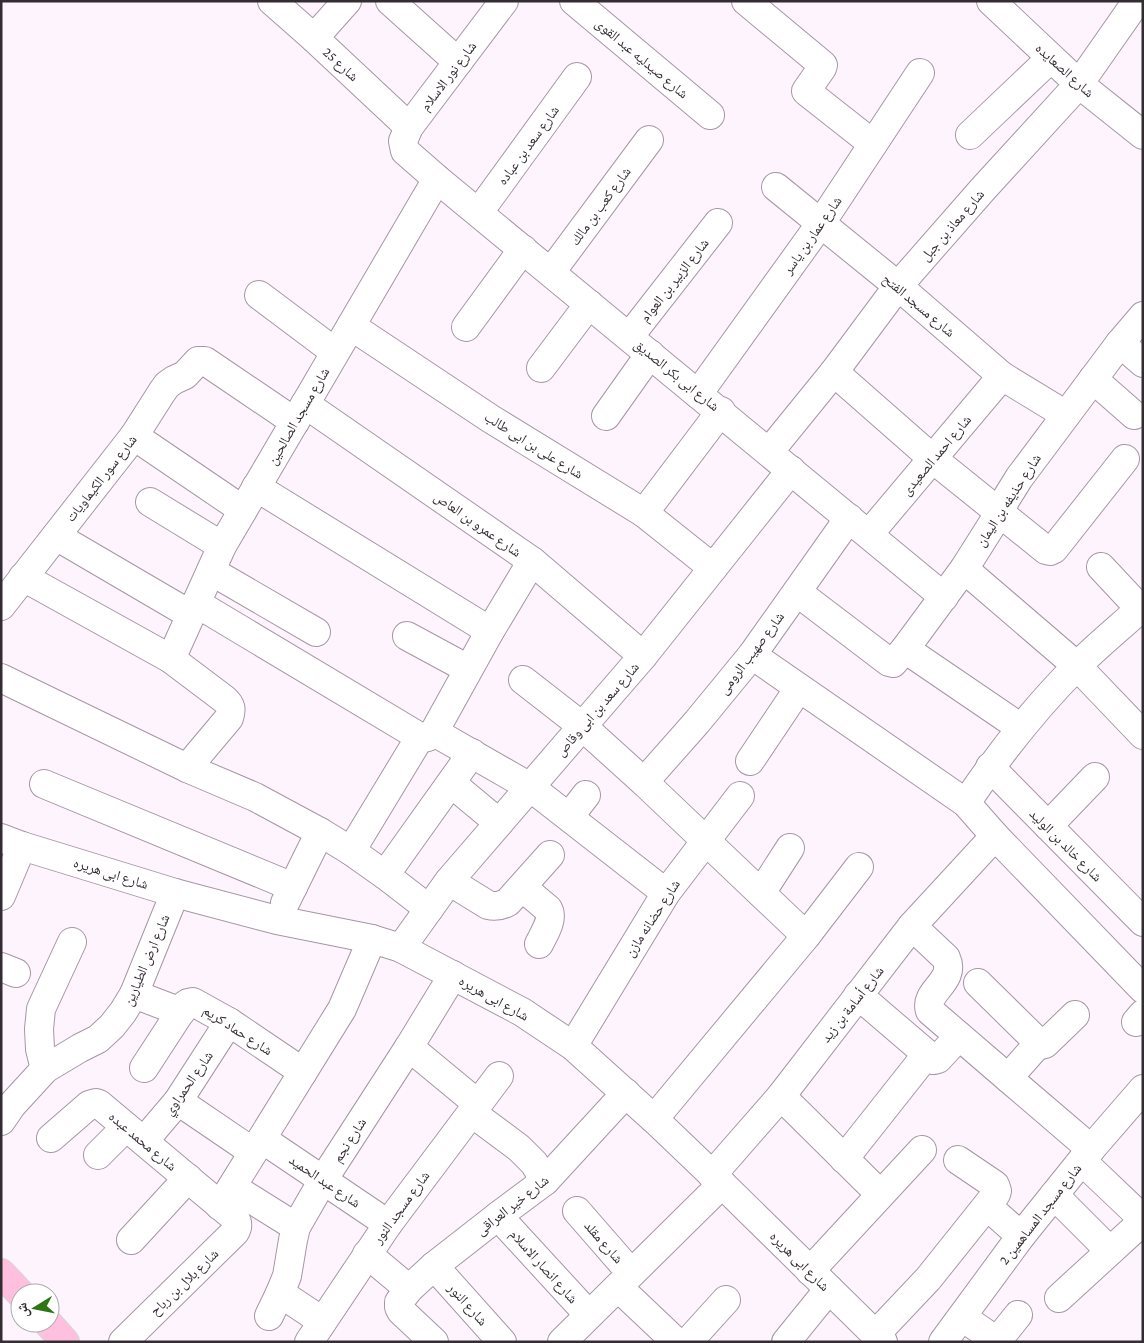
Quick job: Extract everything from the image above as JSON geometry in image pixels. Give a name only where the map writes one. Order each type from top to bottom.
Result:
[{"type":"main road","points":[[1,1273],[10,1283]]},
{"type":"street","name":"شارع 25","points":[[272,1],[410,128]]},
{"type":"street","points":[[314,38],[347,1]]},
{"type":"street","points":[[390,1],[458,62]]},
{"type":"street","name":"شارع نور الاسلام","points":[[408,154],[405,151],[403,141],[410,128],[504,1]]},
{"type":"street","name":"شارع صيدليه عبد القوى","points":[[574,1],[710,115]]},
{"type":"street","points":[[746,1],[823,66],[806,91],[873,144]]},
{"type":"street","name":"شارع الصعايده","points":[[991,1],[1079,84],[1143,134]]},
{"type":"street","name":"شارع معاذ بن جبل","points":[[769,452],[834,372],[898,286],[983,188],[1079,84],[1137,1]]},
{"type":"street","points":[[970,135],[1051,58]]},
{"type":"street","name":"شارع عمار بن ياسر","points":[[698,394],[821,224],[920,73]]},
{"type":"street","name":"شارع سعد بن عباده","points":[[479,212],[577,78]]},
{"type":"street","name":"شارع كعب بن مالك","points":[[551,272],[649,140]]},
{"type":"street","name":"شارع ابى بكر الصديق","points":[[408,154],[944,597]]},
{"type":"street","name":"شارع مسجد الصالحين","points":[[171,659],[222,546],[437,179]]},
{"type":"street","name":"شارع مسجد الفتح","points":[[776,187],[898,286],[1002,376],[1066,415]]},
{"type":"street","name":"شارع الزبير بن العوام","points":[[629,337],[718,223]]},
{"type":"street","points":[[466,327],[523,249]]},
{"type":"street","points":[[259,295],[335,352]]},
{"type":"street","points":[[541,368],[589,304]]},
{"type":"street","name":"شارع حذيفه بن اليمان","points":[[899,655],[964,569],[1019,478],[1120,343],[1143,316]]},
{"type":"street","name":"شارع على بن ابى طالب","points":[[351,326],[491,419],[644,513],[714,568]]},
{"type":"street","points":[[1120,343],[1143,363]]},
{"type":"street","points":[[606,416],[650,354]]},
{"type":"street","name":"شارع سور الكيماويات","points":[[1,606],[134,436],[162,392],[174,380],[186,375],[198,361],[205,361]]},
{"type":"street","name":"شارع عمرو بن العاص","points":[[205,361],[300,413],[532,561],[642,656]]},
{"type":"street","points":[[834,372],[933,459],[1046,550],[1054,549],[1125,459]]},
{"type":"street","name":"شارع احمد الصعيدى","points":[[859,526],[933,459],[1002,376]]},
{"type":"street","points":[[1093,379],[1134,415]]},
{"type":"street","points":[[644,513],[721,412]]},
{"type":"street","points":[[134,436],[243,510]]},
{"type":"street","name":"شارع سعد بن ابى وقاص","points":[[401,948],[449,881],[642,656],[791,470]]},
{"type":"street","points":[[256,487],[490,631]]},
{"type":"street","points":[[150,502],[222,546]]},
{"type":"street","name":"شارع صهيب الرومى","points":[[644,782],[697,722],[752,655],[797,592],[859,526]]},
{"type":"street","points":[[56,536],[427,734],[472,753],[530,787],[666,894]]},
{"type":"street","points":[[351,851],[468,669],[532,561]]},
{"type":"street","points":[[966,803],[1021,728],[1077,666],[1141,610],[1101,567]]},
{"type":"street","points":[[964,569],[1077,666],[1143,735]]},
{"type":"street","points":[[210,571],[316,632]]},
{"type":"street","points":[[24,578],[171,659],[230,704],[232,711],[230,718],[187,768]]},
{"type":"street","points":[[797,592],[889,662],[891,663],[899,655],[1021,728]]},
{"type":"street","points":[[407,636],[468,669]]},
{"type":"street","points":[[752,655],[966,803],[995,836],[1143,989]]},
{"type":"street","points":[[1,678],[187,768],[255,797],[320,832],[385,874],[429,909]]},
{"type":"street","points":[[523,680],[582,726],[644,782],[806,936]]},
{"type":"street","points":[[750,760],[800,688]]},
{"type":"street","points":[[385,874],[472,753]]},
{"type":"street","name":"شارع خالد بن الوليد","points":[[990,768],[1143,922]]},
{"type":"street","points":[[1048,826],[1095,777]]},
{"type":"street","points":[[450,783],[499,823]]},
{"type":"street","points":[[44,784],[293,887]]},
{"type":"street","points":[[569,817],[586,795]]},
{"type":"street","name":"شارع حضانه مازن","points":[[573,1046],[666,894],[740,796]]},
{"type":"street","points":[[277,920],[320,832]]},
{"type":"street","name":"شارع أسامة بن زيد","points":[[717,1179],[912,926],[995,836]]},
{"type":"street","points":[[1,896],[11,842]]},
{"type":"street","name":"شارع ابى هريره","points":[[11,842],[175,893],[277,920],[372,939],[401,948],[522,1012],[573,1046],[654,1118],[879,1338]]},
{"type":"street","points":[[760,893],[790,848]]},
{"type":"street","points":[[449,881],[488,905],[502,906],[508,902],[550,855]]},
{"type":"street","points":[[654,1118],[806,936],[858,867]]},
{"type":"street","points":[[522,887],[550,912],[550,920],[540,944]]},
{"type":"street","name":"شارع ارض الطيارين","points":[[1,1121],[12,1105],[45,1069],[68,1054],[98,1039],[123,1012],[134,994],[175,893]]},
{"type":"street","points":[[912,926],[946,958],[949,968],[949,973],[930,1000],[930,1010],[1008,1078],[1087,1155],[1143,1220],[1059,1298]]},
{"type":"street","name":"شارع بلال بن رباح","points":[[123,1342],[235,1232],[237,1225],[229,1204],[258,1146],[342,1009],[372,939]]},
{"type":"street","points":[[45,1069],[40,1049],[41,1009],[72,942]]},
{"type":"street","name":"شارع نجم","points":[[315,1331],[275,1304],[287,1276],[296,1227],[323,1180],[453,976]]},
{"type":"street","points":[[978,983],[1039,1044],[1045,1044],[1075,1014]]},
{"type":"street","points":[[134,994],[181,1012]]},
{"type":"street","points":[[858,995],[934,1060],[959,1036]]},
{"type":"street","name":"شارع حماد كريم","points":[[144,1068],[181,1012],[188,1003],[193,1002],[229,1022],[303,1072]]},
{"type":"street","name":"شارع الحمراوي","points":[[98,1155],[135,1134],[178,1101],[229,1022]]},
{"type":"street","points":[[1008,1078],[1039,1044]]},
{"type":"street","points":[[409,1047],[534,1163],[545,1181]]},
{"type":"street","points":[[844,1159],[927,1054]]},
{"type":"street","name":"شارع مسجد النور","points":[[315,1331],[388,1224],[499,1076]]},
{"type":"street","name":"شارع مسجد المساهمين 2","points":[[943,1342],[1021,1236],[1143,1090]]},
{"type":"street","name":"شارع خير العراقى","points":[[405,1300],[434,1266],[545,1181],[626,1094]]},
{"type":"street","points":[[781,1096],[880,1194]]},
{"type":"street","name":"شارع عبد الحميد","points":[[178,1101],[323,1180],[388,1224]]},
{"type":"street","name":"شارع محمد عبده","points":[[50,1138],[92,1103],[99,1104],[188,1178],[229,1204],[296,1227]]},
{"type":"street","points":[[786,1342],[819,1280],[880,1194],[922,1150]]},
{"type":"street","points":[[879,1338],[996,1194],[995,1185],[958,1160]]},
{"type":"street","points":[[131,1240],[188,1178]]},
{"type":"street","points":[[562,1342],[625,1280],[717,1179]]},
{"type":"street","points":[[1054,1195],[1110,1251]]},
{"type":"street","points":[[987,1206],[1021,1236]]},
{"type":"street","name":"شارع مقلد","points":[[577,1211],[625,1280],[676,1342]]},
{"type":"street","name":"شارع انصار الاسلام","points":[[498,1216],[589,1315]]},
{"type":"street","points":[[367,1254],[405,1300],[434,1342]]},
{"type":"street","name":"شارع النور","points":[[434,1266],[502,1342]]},
{"type":"street","points":[[688,1342],[726,1300]]},
{"type":"street","points":[[962,1317],[998,1340],[1018,1314]]}]
